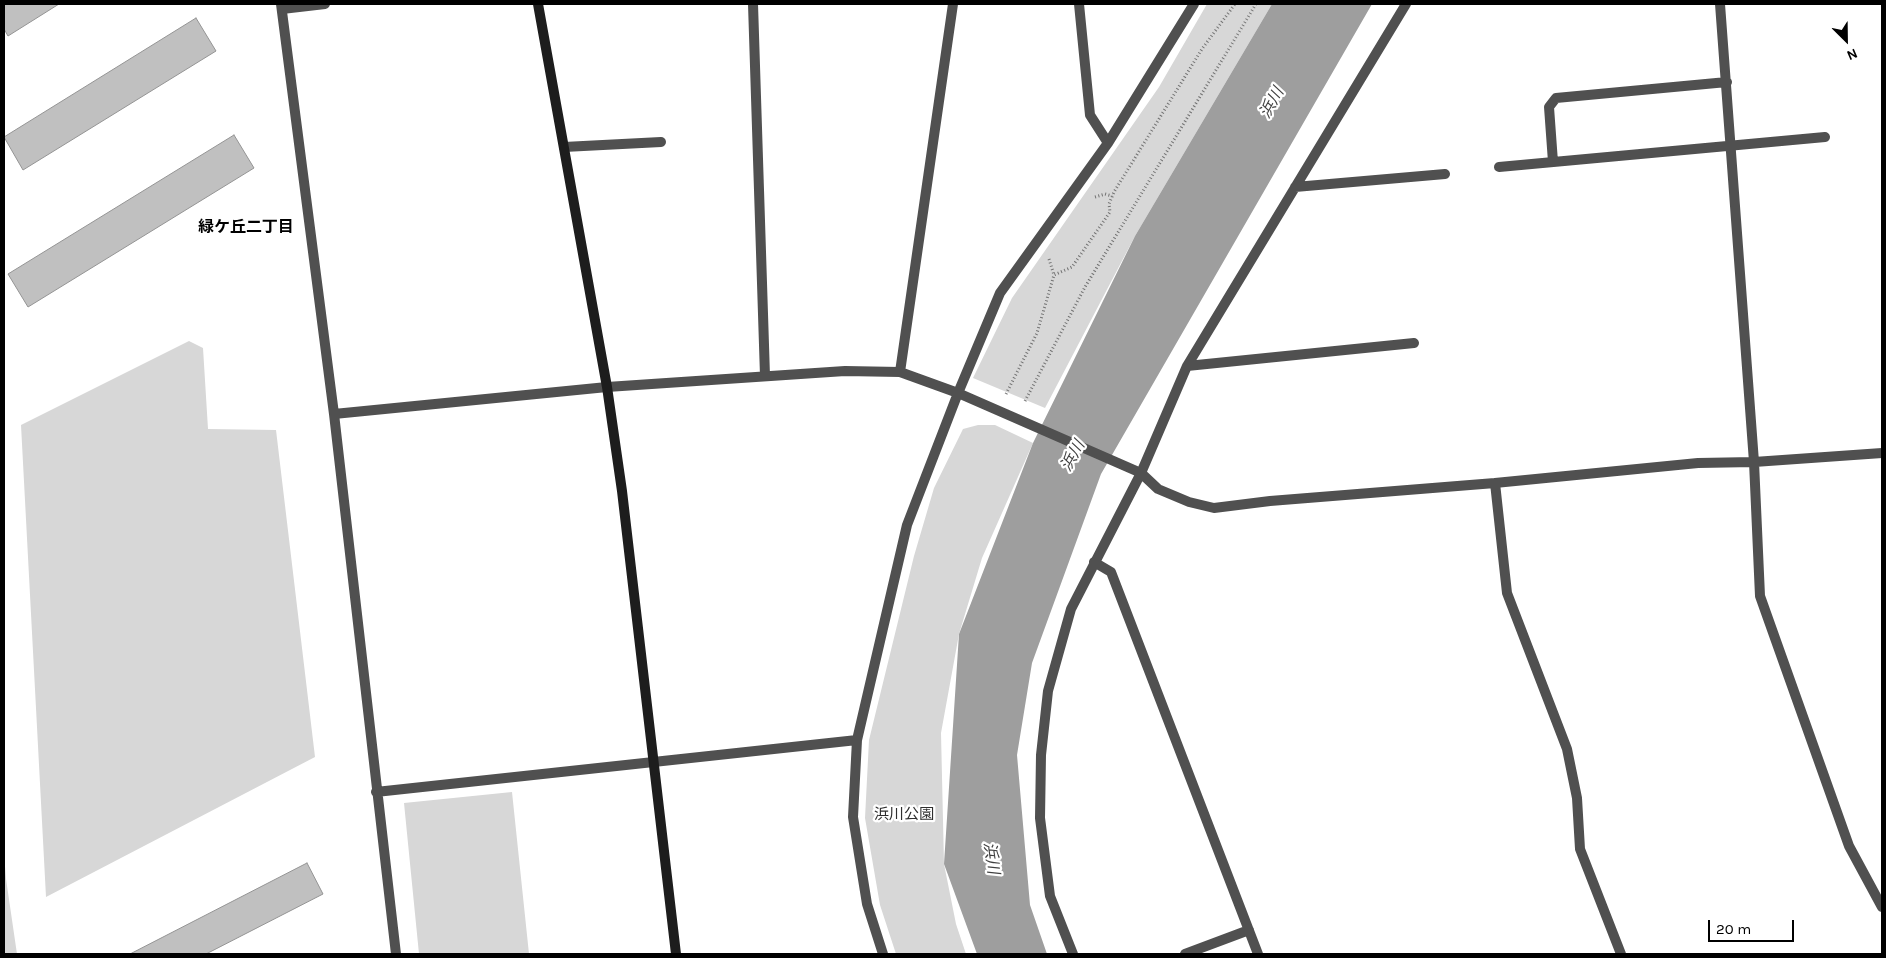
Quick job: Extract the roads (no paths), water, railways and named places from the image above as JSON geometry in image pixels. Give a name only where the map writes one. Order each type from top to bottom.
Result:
[{"type":"street","points":[[325,4],[281,6],[334,414],[396,954]]},
{"type":"street","points":[[538,4],[607,388],[622,491],[652,764],[676,954]]},
{"type":"street","points":[[753,4],[765,376]]},
{"type":"street","points":[[900,372],[953,4]]},
{"type":"street","points":[[1079,4],[1090,115],[1108,143]]},
{"type":"street","points":[[883,954],[867,904],[852,817],[857,740],[908,525],[958,393],[1000,292],[1108,143],[1194,4]]},
{"type":"street","points":[[1074,954],[1050,896],[1040,818],[1041,755],[1050,682],[1071,609],[1141,473],[1187,366],[1406,4]]},
{"type":"street","points":[[1720,4],[1754,462],[1760,596],[1849,846],[1882,907]]},
{"type":"street","points":[[1553,162],[1549,107],[1556,98],[1727,82]]},
{"type":"street","points":[[1498,167],[1825,137]]},
{"type":"street","points":[[564,147],[661,142]]},
{"type":"street","points":[[1294,187],[1445,174]]},
{"type":"street","points":[[1187,366],[1414,343]]},
{"type":"street","points":[[334,414],[607,388],[765,376],[845,371],[900,372],[958,393],[1141,473],[1158,489],[1189,502],[1214,508],[1270,501],[1495,483],[1698,463],[1754,462],[1882,453]]},
{"type":"street","points":[[1495,483],[1506,593],[1567,749],[1577,798],[1580,849],[1621,954]]},
{"type":"street","points":[[1094,562],[1111,572],[1258,954]]},
{"type":"street","points":[[376,792],[652,764],[857,740]]},
{"type":"street","points":[[1185,954],[1249,930]]},
{"type":"water","name":"浜川","points":[[1272,4],[1372,4],[1101,474],[1032,663],[1017,755],[1030,905],[1047,954],[977,954],[944,864],[959,634],[1033,443],[1135,236]]},
{"type":"district","name":"緑ケ丘二丁目","points":[[246,227]]},
{"type":"park label","name":"浜川公園","points":[[904,815]]}]
